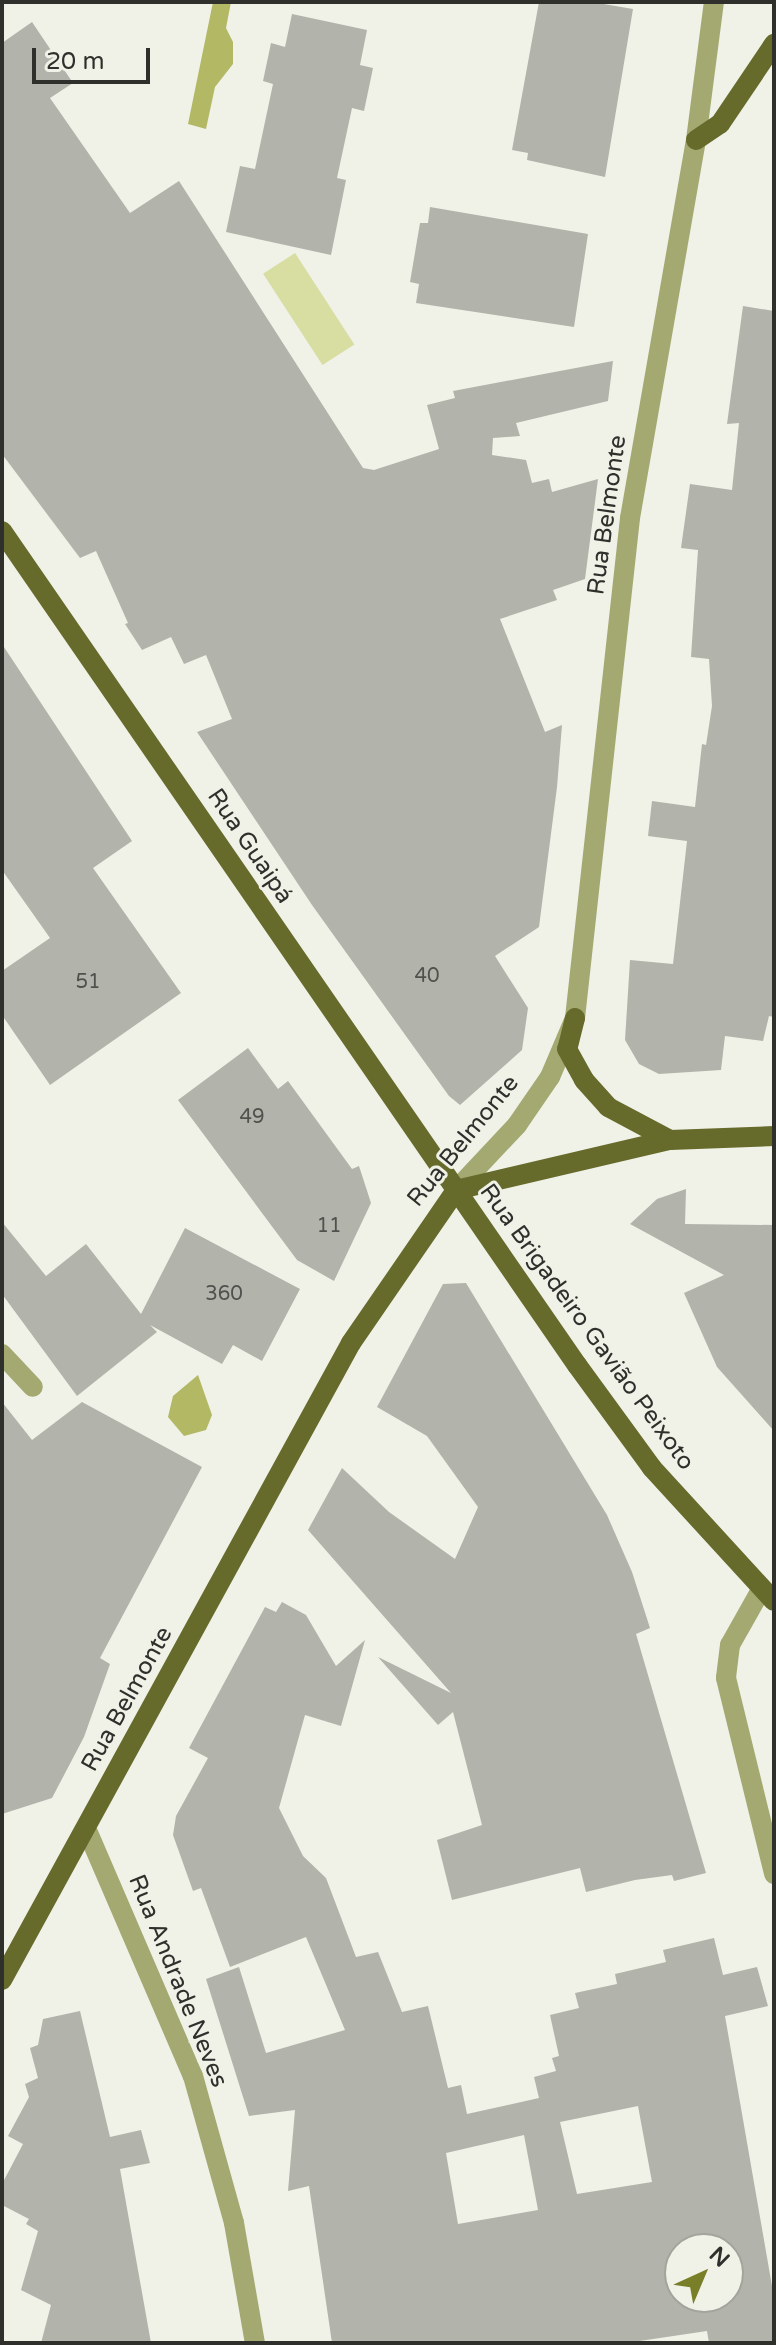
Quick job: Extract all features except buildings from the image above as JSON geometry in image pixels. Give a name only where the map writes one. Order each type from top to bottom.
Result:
[{"type":"main road","points":[[696,140],[720,124],[774,44]]},
{"type":"main road","name":"Rua Guaipá","points":[[2,531],[456,1190]]},
{"type":"main road","points":[[575,1018],[567,1049],[584,1080],[618,1113],[670,1140]]},
{"type":"main road","points":[[456,1190],[670,1140],[774,1136]]},
{"type":"main road","name":"Rua Brigadeiro Gavião Peixoto","points":[[456,1190],[652,1468],[768,1595]]},
{"type":"main road","name":"Rua Belmonte","points":[[2,1980],[8,1956],[86,1828],[351,1343],[456,1190]]},
{"type":"street","name":"Rua Belmonte","points":[[456,1190],[517,1125],[550,1077],[575,1018],[630,518],[696,140],[714,2]]},
{"type":"street","points":[[2,1354],[33,1387]]},
{"type":"street","points":[[768,1595],[730,1645],[726,1678],[774,1874]]},
{"type":"street","name":"Rua Andrade Neves","points":[[86,1828],[193,2076],[234,2223],[255,2343]]},
{"type":"shaded area","points":[[213,2],[231,2],[226,28],[233,42],[233,64],[215,87],[206,129],[188,124]]},
{"type":"shaded area","points":[[295,253],[354,344],[322,365],[263,274]]},
{"type":"shaded area","points":[[198,1375],[212,1415],[206,1430],[184,1436],[168,1417],[173,1396]]}]
